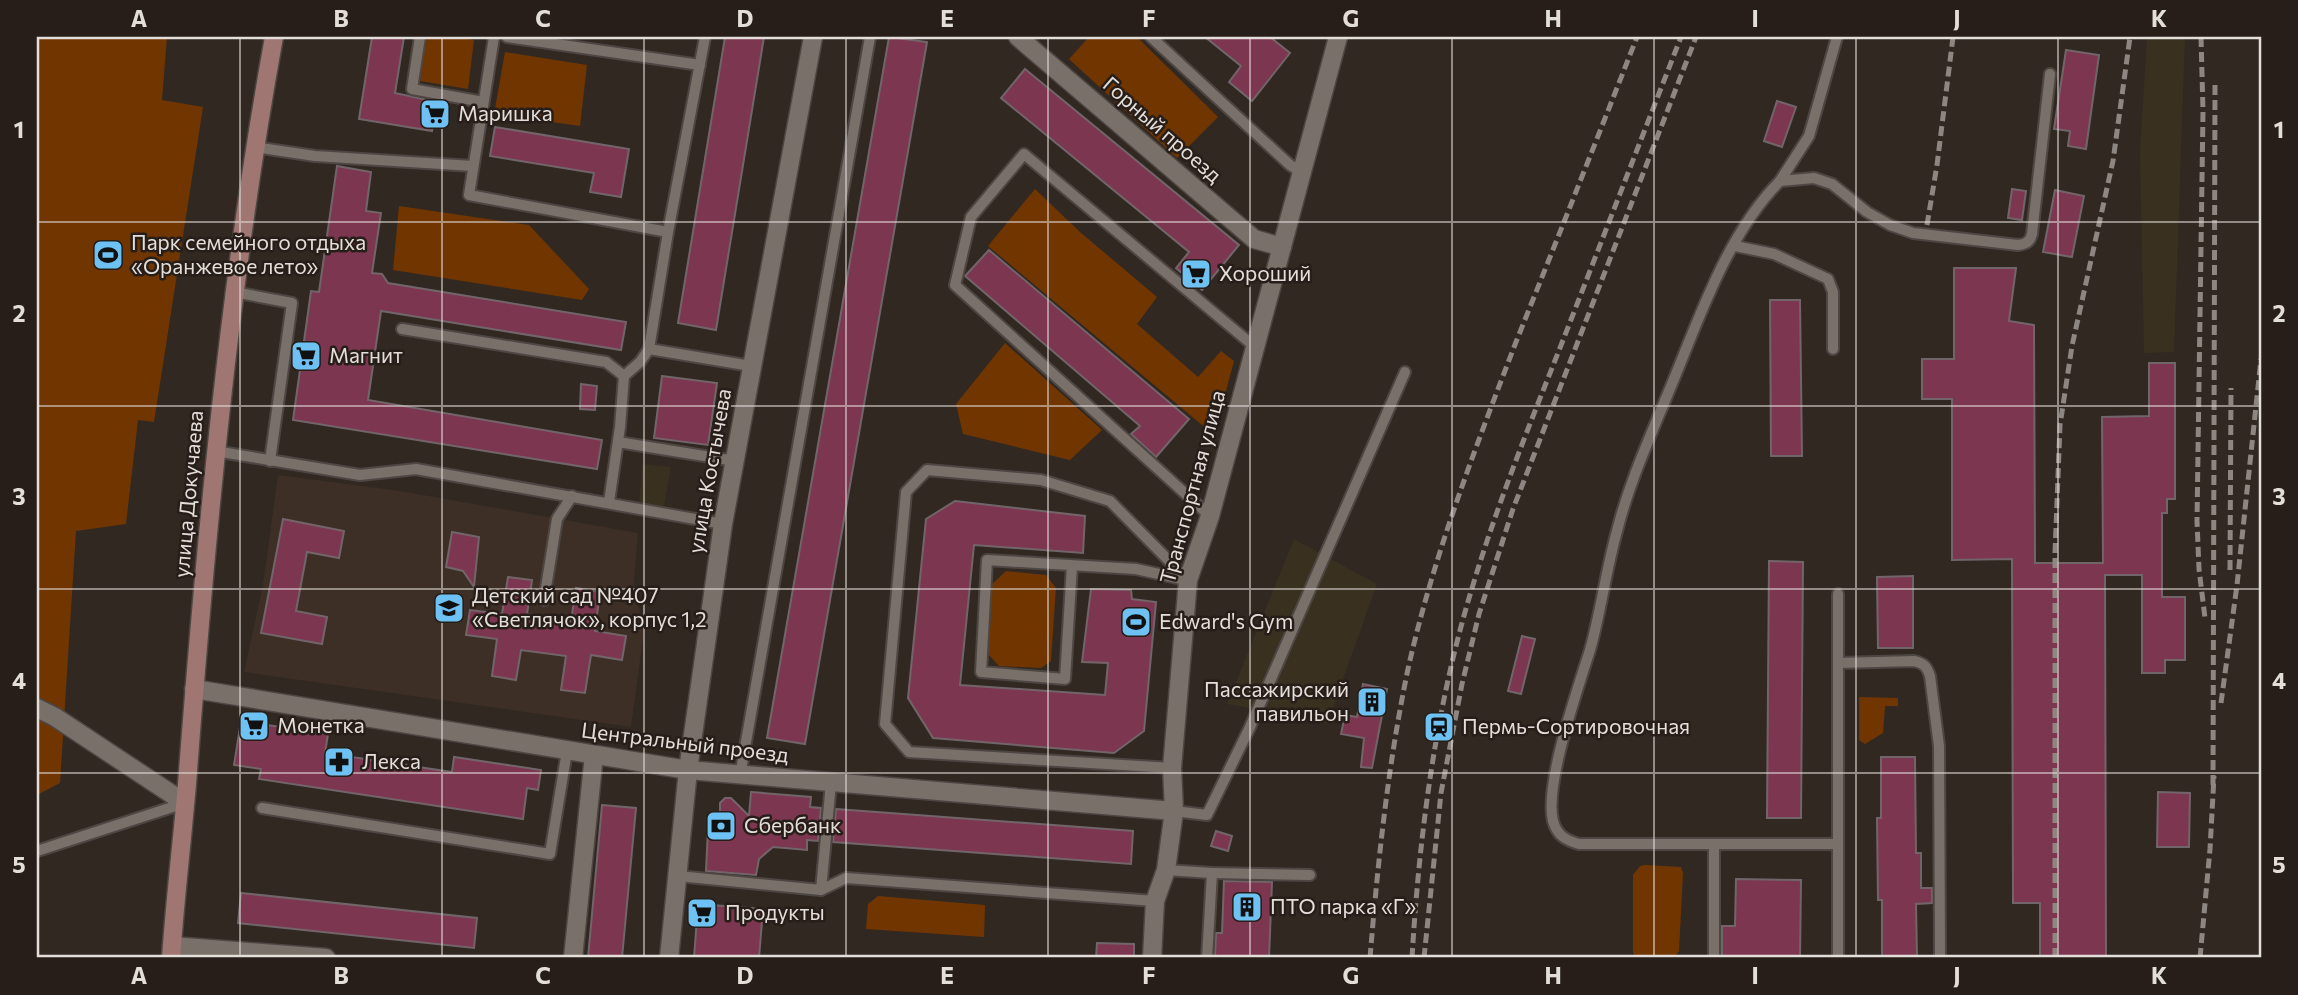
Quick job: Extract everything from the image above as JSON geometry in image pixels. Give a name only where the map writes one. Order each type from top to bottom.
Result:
[{"type":"main road","name":"улица Докучаева","points":[[171,952],[215,451],[254,147],[274,37]]},
{"type":"street","name":"улица Костычева","points":[[669,958],[688,770],[723,524],[813,37]]},
{"type":"street","name":"Горный проезд","points":[[1018,37],[1254,239],[1282,247]]},
{"type":"street","name":"Транспортная улица","points":[[1152,958],[1155,901],[1166,870],[1174,811],[1172,768],[1188,580],[1210,516],[1335,38]]},
{"type":"street","name":"Центральный проезд","points":[[194,689],[688,770],[1174,811]]},
{"type":"street","points":[[37,708],[55,717],[185,803]]},
{"type":"street","points":[[573,958],[594,755]]},
{"type":"street","points":[[171,952],[326,958]]},
{"type":"lane","points":[[420,37],[412,89],[483,102]]},
{"type":"lane","points":[[494,37],[468,195],[668,232]]},
{"type":"lane","points":[[507,37],[700,65]]},
{"type":"lane","points":[[610,502],[624,376],[640,362],[649,349],[705,37]]},
{"type":"lane","points":[[740,776],[870,37]]},
{"type":"lane","points":[[1151,37],[1282,158],[1301,172]]},
{"type":"lane","points":[[1838,37],[1809,136],[1780,181],[1762,199],[1711,291],[1630,486],[1593,639],[1555,773],[1552,804],[1553,819],[1559,834],[1566,840],[1579,844],[1838,844]]},
{"type":"lane","points":[[1780,181],[1814,178],[1832,184],[1867,212],[1890,225],[1913,233],[2025,244],[2032,233],[2050,74]]},
{"type":"lane","points":[[254,147],[315,156],[473,166]]},
{"type":"lane","points":[[1210,516],[955,285],[971,217],[1024,154],[1255,347]]},
{"type":"lane","points":[[1735,246],[1774,254],[1828,279],[1833,292],[1833,349]]},
{"type":"lane","points":[[234,292],[292,303],[270,461]]},
{"type":"lane","points":[[402,329],[606,362],[624,376]]},
{"type":"lane","points":[[649,349],[751,366]]},
{"type":"lane","points":[[1174,811],[1207,815],[1250,727],[1405,372]]},
{"type":"lane","points":[[618,442],[734,461]]},
{"type":"lane","points":[[215,451],[359,475],[416,469],[723,524]]},
{"type":"lane","points":[[1172,768],[909,752],[885,724],[906,492],[928,470],[1041,480],[1110,501],[1188,580]]},
{"type":"lane","points":[[544,600],[557,519],[572,496]]},
{"type":"lane","points":[[1072,566],[1065,680],[981,672],[987,560],[1136,569],[1188,580]]},
{"type":"lane","points":[[1838,594],[1838,958]]},
{"type":"lane","points":[[1838,663],[1914,661],[1922,662],[1927,667],[1939,747],[1940,958]]},
{"type":"lane","points":[[262,808],[550,854],[567,751]]},
{"type":"lane","points":[[821,890],[831,783]]},
{"type":"lane","points":[[37,851],[185,803]]},
{"type":"lane","points":[[1714,844],[1714,958]]},
{"type":"lane","points":[[1166,870],[1310,875]]},
{"type":"lane","points":[[1207,958],[1212,873]]},
{"type":"lane","points":[[678,876],[821,890],[846,878],[1155,901]]},
{"type":"shaded area","name":"Парк семейного отдыха «Оранжевое лето»","points":[[37,37],[167,37],[162,100],[203,107],[154,422],[138,420],[126,524],[76,531],[60,783],[37,795]]},
{"type":"shaded area","points":[[426,37],[474,40],[468,89],[420,81]]},
{"type":"shaded area","points":[[1089,37],[1137,37],[1218,117],[1177,158],[1069,59]]},
{"type":"shaded area","points":[[2147,37],[2185,37],[2174,352],[2144,353],[2140,151]]},
{"type":"shaded area","points":[[505,52],[587,65],[580,126],[494,114]]},
{"type":"shaded area","points":[[1035,189],[1080,232],[1157,297],[1137,324],[1198,377],[1221,351],[1234,361],[1214,435],[988,246]]},
{"type":"shaded area","points":[[399,206],[529,225],[589,289],[582,300],[393,270]]},
{"type":"shaded area","points":[[1005,343],[1102,430],[1070,460],[963,434],[956,404]]},
{"type":"shaded area","points":[[642,464],[671,467],[664,506],[639,504]]},
{"type":"shaded area","name":"Детский сад №407 «Светлячок», корпус 1,2","points":[[278,475],[400,491],[638,533],[633,593],[645,623],[631,727],[244,672],[263,585]]},
{"type":"shaded area","points":[[1294,539],[1377,584],[1327,724],[1227,704]]},
{"type":"shaded area","points":[[1006,571],[1046,575],[1056,588],[1051,661],[1041,668],[999,666],[988,654],[990,586]]},
{"type":"shaded area","points":[[1859,697],[1898,698],[1898,706],[1885,706],[1883,733],[1865,744],[1859,740]]},
{"type":"shaded area","points":[[1640,866],[1681,867],[1683,873],[1679,951],[1674,958],[1636,958],[1633,953],[1633,875]]},
{"type":"shaded area","points":[[878,896],[985,905],[984,937],[866,929],[868,904]]},
{"type":"building","points":[[372,37],[404,37],[395,93],[437,102],[432,131],[359,119]]},
{"type":"building","points":[[725,37],[764,37],[716,330],[678,323]]},
{"type":"building","points":[[889,37],[927,42],[805,744],[767,738]]},
{"type":"building","points":[[1205,37],[1270,37],[1290,53],[1252,101],[1229,82],[1241,66]]},
{"type":"building","points":[[2066,50],[2099,55],[2086,149],[2068,146],[2070,131],[2054,129]]},
{"type":"building","points":[[1025,69],[1239,245],[1202,290],[1176,268],[1189,252],[1001,98]]},
{"type":"building","points":[[1777,101],[1796,107],[1782,147],[1764,141]]},
{"type":"building","points":[[495,127],[629,149],[621,197],[590,192],[594,173],[490,156]]},
{"type":"building","points":[[337,166],[371,172],[366,211],[381,213],[372,273],[382,274],[388,283],[626,322],[621,350],[381,311],[368,400],[602,440],[597,469],[293,420],[311,291],[319,292]]},
{"type":"building","points":[[2012,189],[2026,191],[2022,220],[2008,218]]},
{"type":"building","points":[[2055,190],[2084,196],[2072,257],[2043,252]]},
{"type":"building","points":[[989,250],[1189,419],[1156,457],[1131,434],[1140,426],[965,276]]},
{"type":"building","points":[[1954,268],[2016,268],[2009,321],[2034,325],[2035,563],[2103,563],[2102,417],[2149,416],[2149,363],[2175,363],[2175,499],[2167,499],[2167,513],[2162,513],[2162,597],[2185,597],[2185,660],[2165,660],[2165,673],[2142,673],[2142,575],[2105,575],[2106,958],[2040,958],[2040,903],[2013,903],[2012,559],[1952,560],[1952,399],[1922,399],[1922,359],[1954,359]]},
{"type":"building","points":[[1770,300],[1800,300],[1802,456],[1771,456]]},
{"type":"building","points":[[662,376],[717,383],[708,445],[654,438]]},
{"type":"building","points":[[581,384],[597,386],[595,410],[580,409]]},
{"type":"building","points":[[955,501],[1085,516],[1083,553],[974,545],[960,685],[1105,695],[1108,663],[1082,662],[1091,589],[1131,590],[1132,599],[1156,602],[1144,731],[1114,753],[933,738],[908,698],[926,519]]},
{"type":"building","points":[[283,519],[344,531],[339,558],[307,552],[296,611],[327,617],[322,644],[261,633]]},
{"type":"building","points":[[452,532],[479,537],[474,587],[463,571],[446,567]]},
{"type":"building","points":[[1769,561],[1803,562],[1801,818],[1767,818]]},
{"type":"building","points":[[1913,576],[1913,648],[1878,648],[1877,577]]},
{"type":"building","points":[[508,577],[532,580],[527,614],[571,621],[576,588],[600,592],[595,631],[626,636],[622,660],[591,655],[585,693],[561,690],[566,656],[521,650],[516,680],[492,676],[497,639],[466,635],[470,610],[502,614]]},
{"type":"building","points":[[1522,636],[1535,639],[1521,694],[1508,691]]},
{"type":"building","name":"Пассажирский павильон","points":[[1363,684],[1387,689],[1372,768],[1361,767],[1364,738],[1341,734],[1345,715],[1357,717]]},
{"type":"building","points":[[241,721],[328,734],[325,753],[452,772],[454,757],[541,770],[538,790],[527,788],[523,819],[259,779],[261,769],[234,765]]},
{"type":"building","points":[[1881,757],[1915,757],[1916,853],[1921,853],[1921,888],[1932,888],[1932,903],[1916,904],[1917,958],[1882,958],[1877,818],[1881,818]]},
{"type":"building","points":[[751,792],[811,797],[810,807],[821,808],[818,841],[807,840],[807,850],[773,847],[759,859],[756,875],[706,871],[708,828],[720,818],[720,803],[725,798],[731,798],[749,816]]},
{"type":"building","points":[[2158,792],[2190,793],[2189,847],[2157,847]]},
{"type":"building","points":[[602,805],[636,808],[622,958],[588,958]]},
{"type":"building","points":[[836,809],[1133,831],[1131,864],[833,842]]},
{"type":"building","points":[[1216,831],[1232,836],[1228,851],[1211,846]]},
{"type":"building","points":[[1736,879],[1801,880],[1800,958],[1722,958],[1722,926],[1735,926]]},
{"type":"building","name":"ПТО парка «Г»","points":[[1224,881],[1272,882],[1269,958],[1215,957],[1216,933],[1222,933]]},
{"type":"building","points":[[241,893],[477,918],[474,948],[238,923]]},
{"type":"building","points":[[698,904],[763,909],[759,958],[694,958]]},
{"type":"building","points":[[1097,943],[1134,944],[1134,958],[1096,958]]},
{"type":"railway","points":[[1370,958],[1389,777],[1418,627],[1485,422],[1637,37]]},
{"type":"railway","points":[[1412,958],[1432,767],[1454,654],[1475,577],[1515,464],[1681,37]]},
{"type":"railway","points":[[1424,958],[1441,793],[1479,614],[1513,509],[1696,37]]},
{"type":"railway","points":[[1927,225],[1953,37]]},
{"type":"railway","points":[[2055,958],[2055,553],[2060,425],[2072,346],[2113,161],[2130,37]]},
{"type":"railway","points":[[2201,37],[2203,111],[2197,521],[2205,618]]},
{"type":"railway","points":[[2213,785],[2215,85]]},
{"type":"railway","points":[[2221,703],[2237,585],[2261,359]]},
{"type":"railway","points":[[2230,570],[2231,388]]},
{"type":"railway","points":[[2200,958],[2214,776]]},
{"type":"place","name":"Маришка","points":[[435,114]]},
{"type":"place","name":"Парк семейного отдыха «Оранжевое лето»","points":[[108,255]]},
{"type":"place","name":"Хороший","points":[[1196,274]]},
{"type":"place","name":"Магнит","points":[[306,356]]},
{"type":"place","name":"Детский сад №407 «Светлячок», корпус 1,2","points":[[449,608]]},
{"type":"place","name":"Edward's Gym","points":[[1136,622]]},
{"type":"place","name":"Пассажирский павильон","points":[[1372,702]]},
{"type":"place","name":"Монетка","points":[[254,726]]},
{"type":"place","name":"Пермь-Сортировочная","points":[[1439,727]]},
{"type":"place","name":"Лекса","points":[[339,762]]},
{"type":"place","name":"Сбербанк","points":[[721,826]]},
{"type":"place","name":"ПТО парка «Г»","points":[[1247,907]]},
{"type":"place","name":"Продукты","points":[[702,913]]}]
